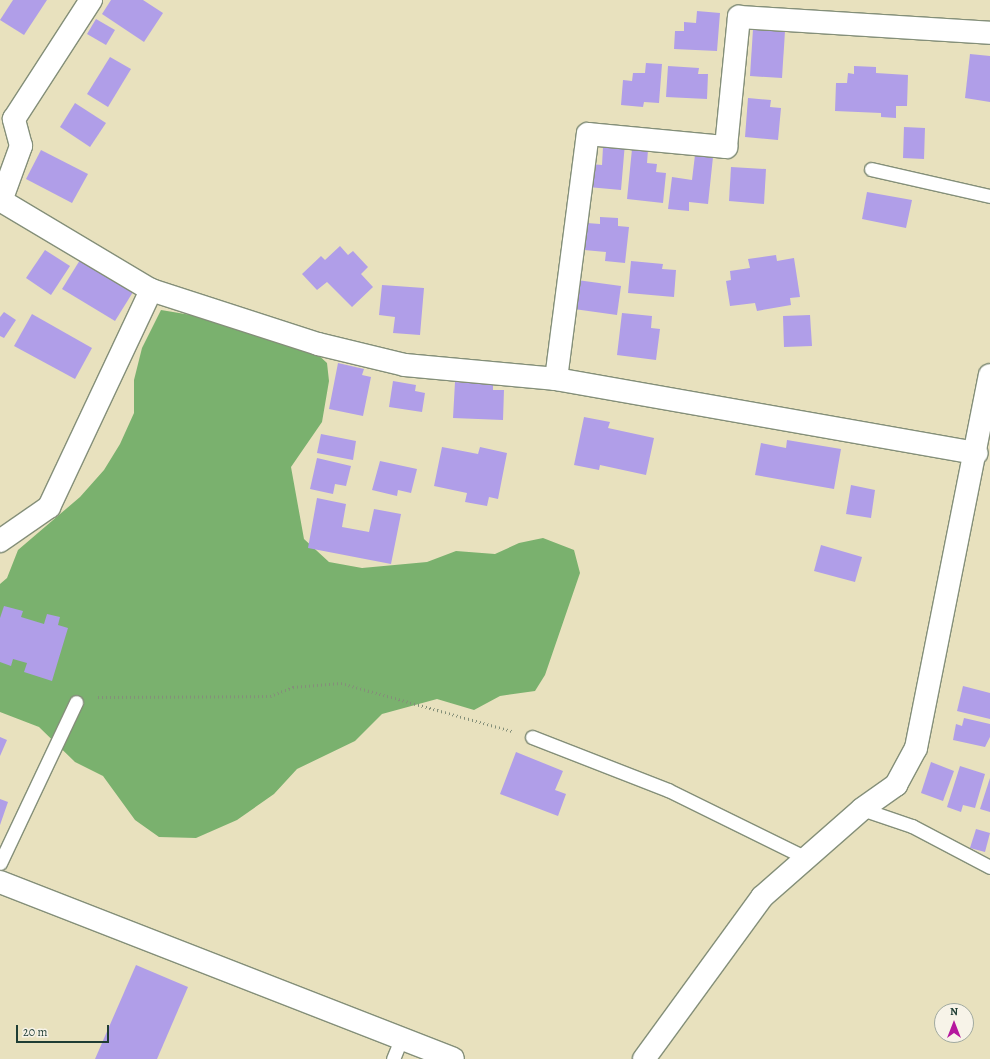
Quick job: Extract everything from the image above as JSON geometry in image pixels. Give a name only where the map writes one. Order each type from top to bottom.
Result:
[{"type":"street","points":[[91,0],[14,119],[21,146],[0,201],[151,290],[318,344],[405,365],[556,379],[984,454]]},
{"type":"street","points":[[556,379],[588,134],[726,146],[739,17],[990,33]]},
{"type":"street","points":[[0,541],[49,507],[151,290]]},
{"type":"street","points":[[644,1059],[762,897],[862,809],[896,784],[916,748],[984,454],[990,374]]},
{"type":"street","points":[[0,882],[453,1059]]},
{"type":"lane","points":[[871,169],[990,196]]},
{"type":"lane","points":[[0,863],[76,702]]},
{"type":"lane","points":[[532,738],[668,790],[808,858]]},
{"type":"lane","points":[[862,809],[912,826],[990,867]]},
{"type":"lane","points":[[393,1059],[401,1039]]},
{"type":"path","points":[[76,702],[108,695],[270,696],[293,687],[341,683],[393,694],[532,738]]},
{"type":"green space","points":[[161,310],[191,315],[314,351],[327,363],[329,381],[322,422],[291,467],[304,539],[329,562],[362,568],[427,562],[456,551],[495,554],[519,543],[543,538],[574,550],[580,573],[545,675],[535,691],[500,696],[474,710],[437,699],[382,714],[355,741],[297,769],[274,794],[237,820],[196,838],[159,837],[135,820],[103,776],[75,762],[39,727],[0,712],[0,584],[7,578],[18,550],[80,497],[104,470],[120,444],[134,413],[134,380],[142,348]]},
{"type":"building","points":[[13,0],[47,0],[24,35],[0,20]]},
{"type":"building","points":[[111,0],[143,0],[163,13],[144,42],[102,14]]},
{"type":"building","points":[[697,11],[720,13],[717,51],[674,49],[675,31],[684,31],[684,22],[696,23]]},
{"type":"building","points":[[96,19],[115,30],[106,45],[87,34]]},
{"type":"building","points":[[753,29],[785,31],[782,78],[750,76]]},
{"type":"building","points":[[970,54],[990,56],[990,102],[965,98]]},
{"type":"building","points":[[110,57],[131,69],[108,107],[87,94]]},
{"type":"building","points":[[646,63],[662,64],[659,103],[644,102],[643,107],[621,105],[623,80],[632,81],[633,73],[645,73]]},
{"type":"building","points":[[668,66],[699,68],[698,74],[708,74],[707,99],[666,97]]},
{"type":"building","points":[[854,66],[876,67],[876,73],[908,75],[907,106],[896,106],[896,118],[881,117],[881,113],[835,111],[836,83],[847,83],[848,73],[854,74]]},
{"type":"building","points":[[748,98],[771,100],[770,107],[781,108],[778,140],[745,137]]},
{"type":"building","points":[[75,103],[106,123],[90,147],[60,127]]},
{"type":"building","points":[[904,127],[925,128],[924,159],[903,158]]},
{"type":"building","points":[[612,142],[625,143],[621,190],[588,187],[590,164],[602,165],[603,147],[612,148]]},
{"type":"building","points":[[632,149],[648,150],[647,163],[657,164],[656,172],[666,173],[663,203],[627,199]]},
{"type":"building","points":[[41,150],[88,174],[72,203],[26,179]]},
{"type":"building","points":[[695,155],[713,157],[708,204],[689,202],[689,211],[668,209],[672,177],[692,180]]},
{"type":"building","points":[[731,167],[766,169],[764,204],[729,201]]},
{"type":"building","points":[[867,192],[912,200],[906,228],[862,219]]},
{"type":"building","points":[[600,217],[618,218],[618,226],[629,227],[625,263],[605,261],[606,252],[584,250],[587,223],[600,224]]},
{"type":"building","points":[[340,246],[348,255],[353,251],[368,267],[361,274],[373,287],[352,307],[327,282],[317,290],[302,274],[321,256],[325,260]]},
{"type":"building","points":[[45,250],[70,266],[51,295],[26,278]]},
{"type":"building","points":[[776,255],[777,261],[794,258],[800,297],[790,298],[791,305],[757,311],[755,303],[730,306],[726,281],[731,280],[730,271],[750,268],[748,259]]},
{"type":"building","points":[[80,260],[133,292],[115,321],[62,289]]},
{"type":"building","points":[[631,261],[663,264],[662,269],[676,270],[674,297],[628,293]]},
{"type":"building","points":[[577,280],[621,286],[617,315],[574,309]]},
{"type":"building","points":[[382,285],[424,288],[420,335],[393,333],[395,317],[379,315]]},
{"type":"building","points":[[4,312],[16,320],[4,338],[0,336],[0,317]]},
{"type":"building","points":[[622,313],[652,316],[651,328],[660,329],[656,360],[617,355]]},
{"type":"building","points":[[32,314],[92,348],[75,379],[14,346]]},
{"type":"building","points":[[810,315],[812,346],[784,347],[783,316]]},
{"type":"building","points":[[338,363],[364,369],[362,375],[371,377],[363,416],[329,409]]},
{"type":"building","points":[[393,381],[416,385],[415,391],[425,393],[422,412],[389,407]]},
{"type":"building","points":[[455,382],[493,384],[493,390],[504,390],[503,420],[453,418]]},
{"type":"building","points":[[584,417],[610,422],[608,428],[654,438],[646,475],[600,465],[599,470],[574,465]]},
{"type":"building","points":[[321,434],[356,441],[353,460],[317,453]]},
{"type":"building","points":[[787,440],[841,449],[834,489],[755,475],[761,443],[786,448]]},
{"type":"building","points":[[442,447],[478,454],[480,447],[507,453],[498,499],[489,497],[487,506],[465,502],[467,493],[434,486]]},
{"type":"building","points":[[317,458],[351,466],[346,486],[335,484],[333,494],[310,489]]},
{"type":"building","points":[[380,461],[417,469],[411,493],[398,490],[397,496],[372,490]]},
{"type":"building","points":[[851,485],[875,490],[871,518],[846,514]]},
{"type":"building","points":[[317,498],[346,504],[342,527],[369,532],[374,509],[401,514],[391,564],[308,548]]},
{"type":"building","points":[[821,545],[862,557],[855,582],[814,571]]},
{"type":"building","points":[[4,606],[23,611],[21,617],[44,624],[47,614],[60,617],[58,625],[68,628],[52,681],[24,672],[27,663],[13,659],[11,666],[0,662],[0,618]]},
{"type":"building","points":[[963,686],[990,693],[990,719],[957,711]]},
{"type":"building","points":[[964,718],[990,724],[990,737],[985,747],[953,740],[956,724],[962,726]]},
{"type":"building","points":[[0,737],[7,740],[0,756]]},
{"type":"building","points":[[516,752],[563,771],[555,790],[566,794],[558,816],[500,794]]},
{"type":"building","points":[[931,762],[954,771],[943,801],[921,793]]},
{"type":"building","points":[[960,766],[985,774],[975,808],[963,805],[961,812],[947,807]]},
{"type":"building","points":[[990,778],[990,812],[980,809]]},
{"type":"building","points":[[0,799],[8,802],[0,825]]},
{"type":"building","points":[[976,829],[990,833],[985,852],[970,848]]},
{"type":"building","points":[[136,965],[188,987],[157,1059],[95,1059]]}]
